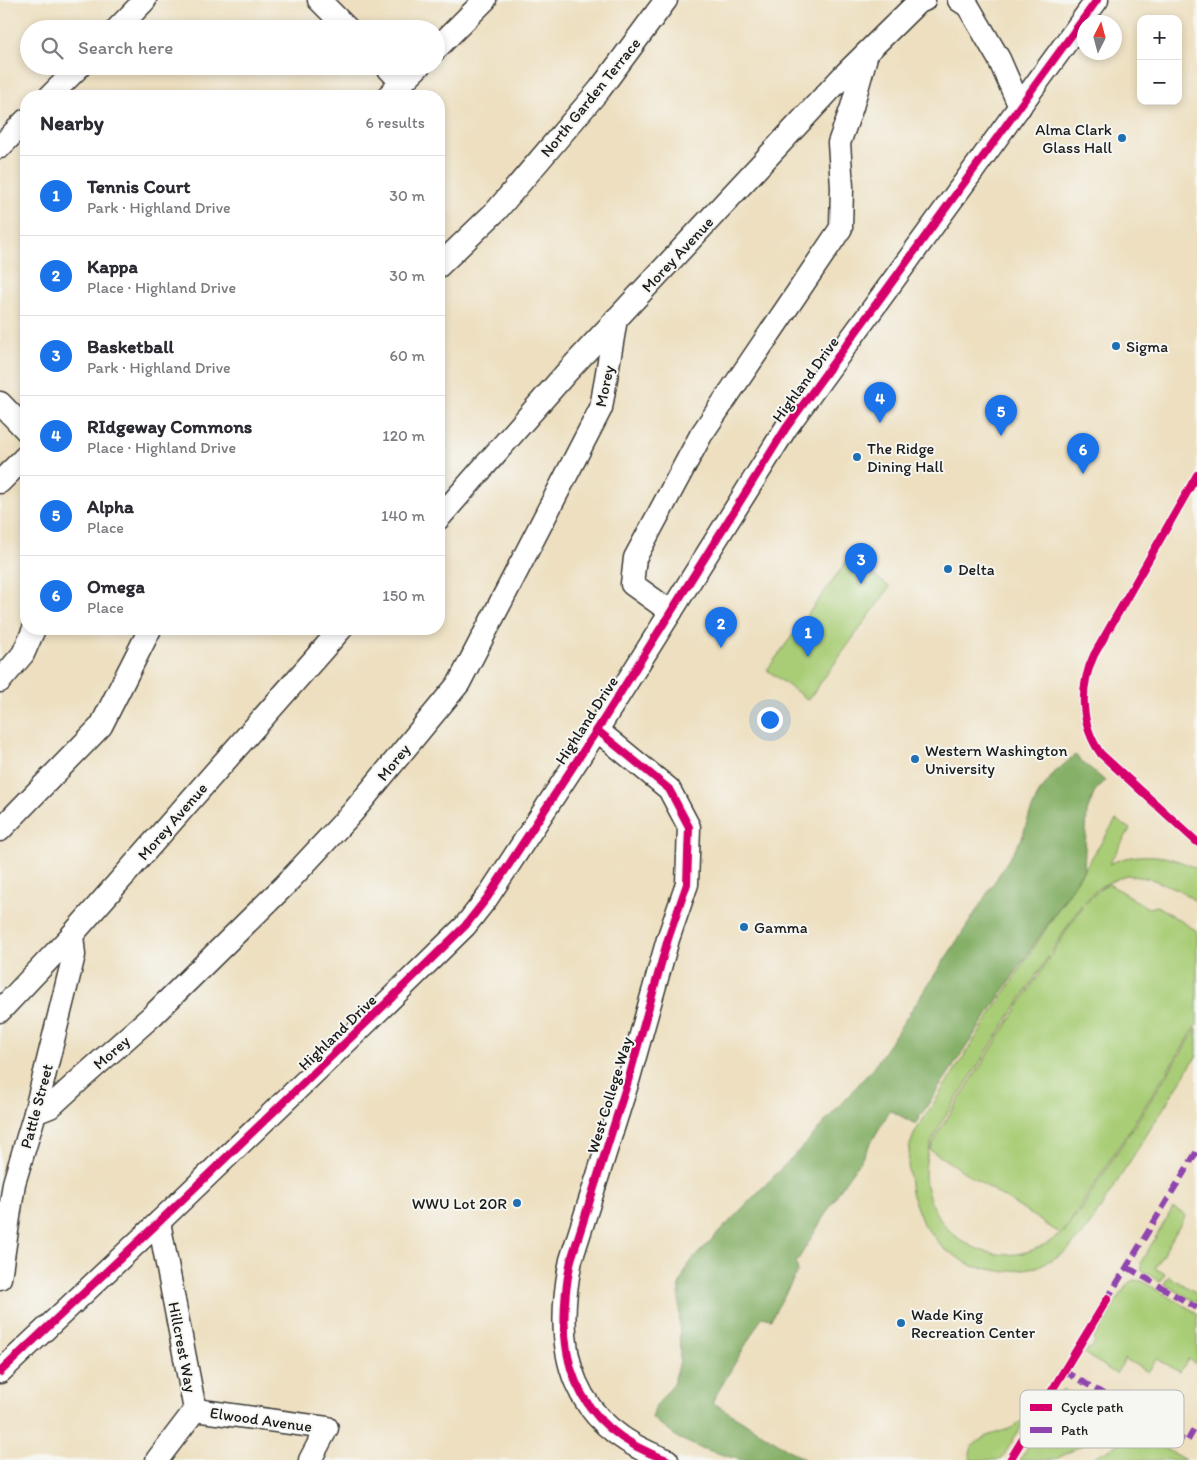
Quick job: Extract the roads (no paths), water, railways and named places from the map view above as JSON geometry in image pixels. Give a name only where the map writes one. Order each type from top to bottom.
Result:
[{"type":"street","points":[[126,20],[145,0]]},
{"type":"street","points":[[319,0],[339,20]]},
{"type":"street","points":[[445,40],[485,0]]},
{"type":"street","name":"North Garden Terrace","points":[[445,260],[497,210],[600,89],[666,0]]},
{"type":"street","name":"Morey Avenue","points":[[445,511],[567,372],[844,75],[917,3],[924,0]]},
{"type":"street","points":[[958,0],[968,6],[998,59],[1020,106]]},
{"type":"street","name":"Highland Drive","points":[[0,1372],[159,1222],[465,926],[486,898],[597,730],[786,428],[1098,0]]},
{"type":"street","points":[[671,612],[632,584],[635,558],[701,435],[841,228],[842,187],[839,143],[852,107],[867,52]]},
{"type":"street","points":[[56,90],[71,75]]},
{"type":"street","points":[[389,75],[395,90],[410,75]]},
{"type":"street","points":[[0,147],[20,126]]},
{"type":"street","name":"Morey","points":[[35,1113],[50,1107],[153,1015],[284,886],[352,813],[459,683],[601,408],[616,319]]},
{"type":"street","points":[[0,403],[20,424]]},
{"type":"street","points":[[0,482],[20,462]]},
{"type":"street","points":[[0,681],[23,654],[31,635]]},
{"type":"street","points":[[0,830],[101,726],[147,635]]},
{"type":"street","name":"Morey Avenue","points":[[0,1010],[72,935],[336,635]]},
{"type":"street","name":"West College Way","points":[[597,730],[669,789],[689,827],[687,884],[668,939],[628,1081],[571,1260],[565,1301],[566,1342],[569,1363],[576,1383],[598,1418],[613,1432],[631,1444],[649,1454],[667,1460]]},
{"type":"street","name":"Pattle Street","points":[[0,1278],[14,1183],[35,1113],[74,955],[72,935]]},
{"type":"street","name":"Hillcrest Way","points":[[157,1460],[195,1410],[159,1222]]},
{"type":"street","name":"Elwood Avenue","points":[[195,1410],[327,1428],[310,1460]]},
{"type":"place","name":"Alma Clark Glass Hall","points":[[1122,138]]},
{"type":"place","name":"Sigma","points":[[1116,346]]},
{"type":"place","name":"RIdgeway Commons","points":[[880,423]]},
{"type":"place","name":"Alpha","points":[[1001,436]]},
{"type":"place","name":"The Ridge Dining Hall","points":[[857,457]]},
{"type":"place","name":"Omega","points":[[1083,474]]},
{"type":"place","name":"Delta","points":[[948,569]]},
{"type":"place","name":"Basketball","points":[[861,584]]},
{"type":"place","name":"Kappa","points":[[721,648]]},
{"type":"place","name":"Tennis Court","points":[[808,657]]},
{"type":"place","name":"Western Washington University","points":[[915,759]]},
{"type":"place","name":"Gamma","points":[[744,927]]},
{"type":"place","name":"WWU Lot 20R","points":[[517,1203]]},
{"type":"place","name":"Wade King Recreation Center","points":[[901,1323]]}]
